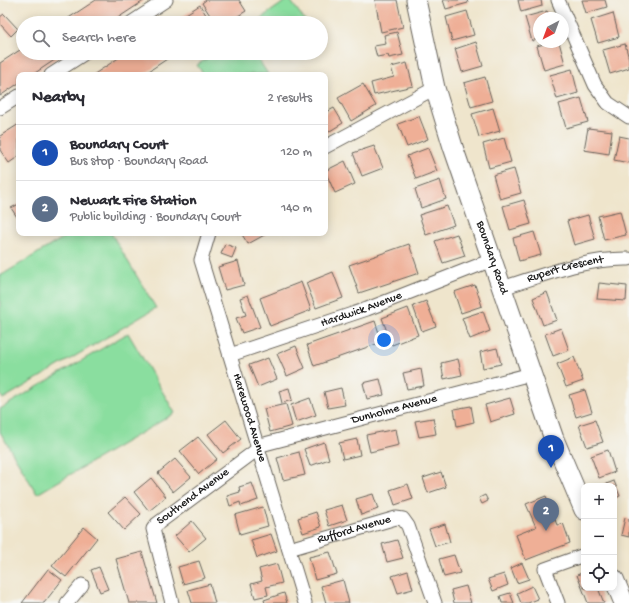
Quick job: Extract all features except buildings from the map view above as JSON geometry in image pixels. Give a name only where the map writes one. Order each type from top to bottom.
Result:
[{"type":"street","points":[[142,16],[166,0]]},
{"type":"street","name":"Boundary Road","points":[[416,0],[436,88],[453,147],[554,439],[581,503]]},
{"type":"street","points":[[558,0],[595,85],[608,103],[629,117]]},
{"type":"street","points":[[56,72],[74,60]]},
{"type":"street","points":[[328,145],[436,88]]},
{"type":"street","points":[[0,108],[16,98]]},
{"type":"street","name":"Harewood Avenue","points":[[208,236],[201,260],[288,549],[306,603]]},
{"type":"street","name":"Rupert Crescent","points":[[502,288],[585,262],[629,259]]},
{"type":"street","name":"Hardwick Avenue","points":[[230,355],[367,310],[492,260]]},
{"type":"street","name":"Dunholme Avenue","points":[[258,447],[531,374]]},
{"type":"street","name":"Southend Avenue","points":[[172,603],[153,529],[157,524],[258,447]]},
{"type":"street","name":"Rufford Avenue","points":[[288,549],[396,518],[403,519],[408,526],[435,603]]},
{"type":"street","points":[[558,603],[545,569],[581,556]]},
{"type":"street","points":[[67,603],[82,585]]},
{"type":"street","points":[[617,586],[624,603]]},
{"type":"green space","points":[[287,0],[290,0],[302,16],[264,16]]},
{"type":"green space","points":[[204,60],[259,60],[267,72],[202,72],[197,65]]},
{"type":"green space","points":[[66,236],[113,236],[156,308],[3,399],[0,394],[0,276]]},
{"type":"green space","points":[[128,333],[175,413],[37,494],[0,432],[0,409]]},
{"type":"place","name":"Boundary Court","points":[[551,468]]},
{"type":"place","name":"Newark Fire Station","points":[[546,531]]}]
